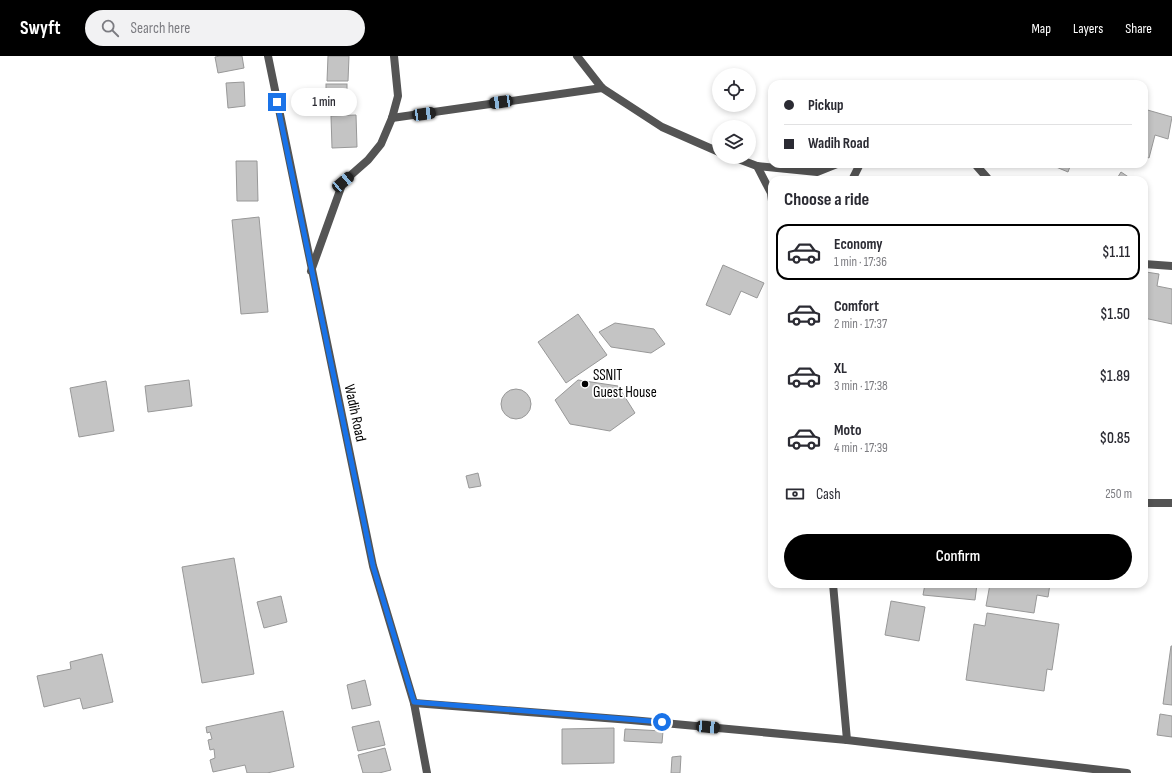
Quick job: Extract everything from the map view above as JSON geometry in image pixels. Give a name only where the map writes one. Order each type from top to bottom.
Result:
[{"type":"street","name":"Wadih Road","points":[[268,56],[311,271],[373,566],[414,702],[427,773]]},
{"type":"street","points":[[311,271],[343,182],[373,155],[381,144],[392,118],[398,96],[394,56]]},
{"type":"street","points":[[577,56],[602,88],[662,127],[712,149]]},
{"type":"street","points":[[392,118],[602,88]]},
{"type":"street","points":[[752,164],[768,167]]},
{"type":"street","points":[[757,166],[768,187]]},
{"type":"street","points":[[777,168],[817,172],[827,168]]},
{"type":"street","points":[[978,168],[986,176]]},
{"type":"street","points":[[1148,264],[1172,266]]},
{"type":"street","points":[[1148,503],[1172,503]]},
{"type":"street","points":[[833,588],[847,740]]},
{"type":"street","points":[[414,702],[847,740],[1127,773]]},
{"type":"building","points":[[242,56],[244,68],[218,73],[215,57]]},
{"type":"building","points":[[328,56],[349,56],[348,81],[327,81]]},
{"type":"building","points":[[244,82],[245,106],[228,108],[226,83]]},
{"type":"building","points":[[326,84],[347,84],[347,97],[326,97]]},
{"type":"building","points":[[328,101],[348,101],[348,113],[327,113]]},
{"type":"building","points":[[1148,110],[1172,117],[1168,139],[1155,135],[1149,158]]},
{"type":"building","points":[[356,115],[357,147],[332,148],[331,116]]},
{"type":"building","points":[[236,161],[257,161],[258,201],[237,201]]},
{"type":"building","points":[[1058,168],[1070,168],[1068,172]]},
{"type":"building","points":[[1121,172],[1127,176],[1118,176]]},
{"type":"building","points":[[259,217],[268,312],[241,314],[232,220]]},
{"type":"building","points":[[723,265],[764,283],[757,298],[741,291],[730,315],[706,305]]},
{"type":"building","points":[[1148,272],[1159,274],[1157,286],[1172,289],[1172,324],[1148,319]]},
{"type":"building","points":[[578,314],[607,355],[566,383],[538,342]]},
{"type":"building","points":[[615,323],[654,329],[665,344],[651,353],[611,347],[599,332]]},
{"type":"building","points":[[189,380],[192,406],[148,412],[145,386]]},
{"type":"building","points":[[578,380],[618,386],[635,413],[610,431],[570,424],[555,400]]},
{"type":"building","points":[[106,381],[114,431],[79,437],[70,388]]},
{"type":"building","points":[[516,389],[527,393],[531,404],[527,415],[516,419],[505,415],[501,404],[505,393]]},
{"type":"building","points":[[478,473],[481,486],[469,488],[466,476]]},
{"type":"building","points":[[234,558],[254,674],[202,683],[182,567]]},
{"type":"building","points":[[924,588],[976,588],[975,600],[923,595]]},
{"type":"building","points":[[989,588],[1049,588],[1048,597],[1037,595],[1034,613],[986,606]]},
{"type":"building","points":[[281,596],[287,622],[264,628],[257,602]]},
{"type":"building","points":[[891,601],[925,607],[919,641],[885,635]]},
{"type":"building","points":[[987,613],[1059,624],[1052,670],[1047,669],[1044,691],[966,680],[974,624],[985,626]]},
{"type":"building","points":[[1172,646],[1172,705],[1163,704]]},
{"type":"building","points":[[102,654],[113,702],[83,709],[80,698],[44,707],[37,676],[71,669],[70,662]]},
{"type":"building","points":[[365,680],[371,705],[352,709],[347,685]]},
{"type":"building","points":[[283,711],[294,767],[267,773],[247,773],[245,765],[213,772],[210,760],[215,758],[214,749],[210,750],[208,740],[212,739],[210,732],[207,733],[206,727]]},
{"type":"building","points":[[1160,714],[1172,716],[1172,737],[1157,735]]},
{"type":"building","points":[[379,721],[385,745],[358,751],[352,727]]},
{"type":"building","points":[[614,728],[614,763],[562,764],[562,729]]},
{"type":"building","points":[[625,729],[663,731],[662,743],[624,741]]},
{"type":"building","points":[[385,748],[391,770],[379,773],[363,773],[358,755]]},
{"type":"building","points":[[681,756],[680,773],[671,773],[672,757]]},
{"type":"place","name":"SSNIT Guest House","points":[[585,384]]},
{"type":"route","points":[[277,102],[373,566],[414,702],[662,722]]}]
